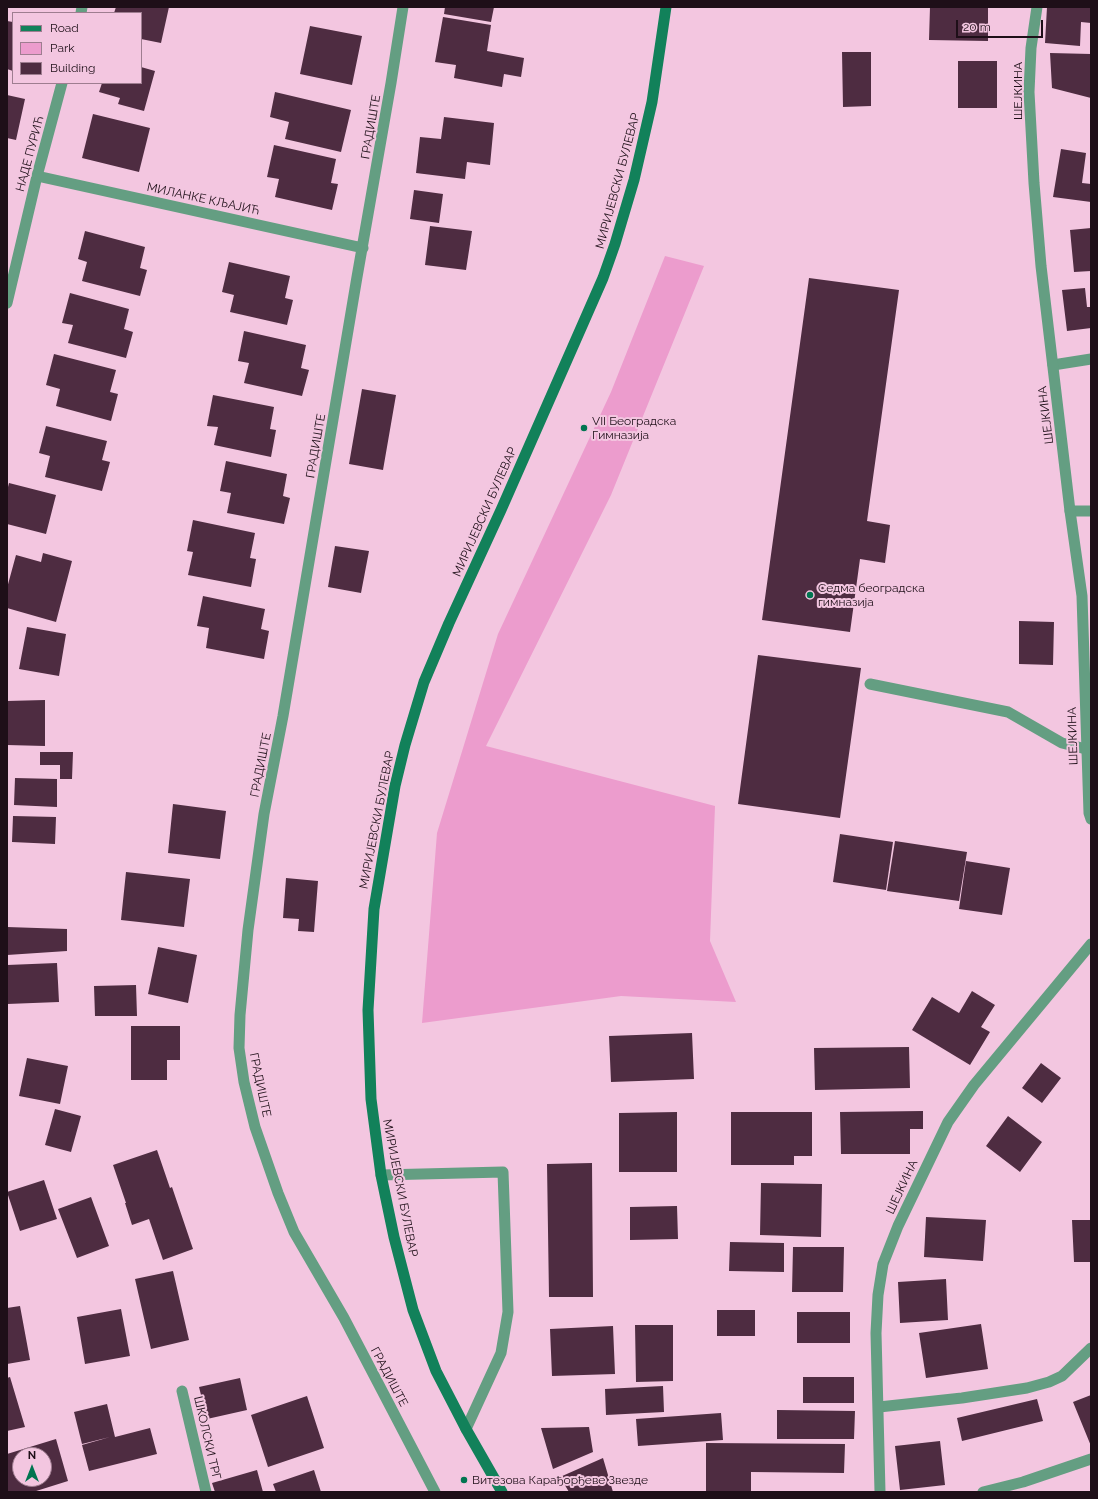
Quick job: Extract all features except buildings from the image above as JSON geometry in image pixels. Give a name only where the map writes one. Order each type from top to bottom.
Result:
[{"type":"main road","name":"МИРИЈЕВСКИ БУЛЕВАР","points":[[502,1492],[466,1429],[436,1371],[413,1310],[394,1237],[381,1175],[371,1099],[368,1010],[374,909],[395,786],[405,745],[424,682],[443,636],[563,370],[603,278],[615,244],[634,180],[652,102],[666,7]]},
{"type":"street","name":"ГРАДИШТЕ","points":[[403,7],[283,716],[264,814],[246,946],[240,1015],[239,1048],[244,1082],[256,1127],[278,1193],[294,1232],[344,1318],[435,1492]]},
{"type":"street","name":"ШЕЈКИНА","points":[[1037,7],[1031,48],[1029,92],[1034,183],[1040,251],[1070,511],[1082,596],[1086,749],[1089,813],[1091,819]]},
{"type":"street","name":"НАДЕ ПУРИЋ","points":[[7,302],[37,176],[62,84]]},
{"type":"street","name":"МИЛАНКЕ КЉАЈИЋ","points":[[37,176],[363,248]]},
{"type":"street","points":[[1053,364],[1091,358]]},
{"type":"street","points":[[1070,511],[1091,511]]},
{"type":"street","points":[[870,684],[1008,712],[1062,743],[1086,749]]},
{"type":"street","name":"ШЕЈКИНА","points":[[880,1492],[876,1333],[878,1295],[884,1264],[898,1226],[948,1122],[974,1085],[1091,944]]},
{"type":"street","points":[[381,1175],[503,1172],[508,1312],[501,1353],[466,1429]]},
{"type":"street","points":[[879,1407],[962,1398],[1027,1388],[1049,1382],[1062,1376],[1091,1348]]},
{"type":"street","name":"ШКОЛСКИ ТРГ","points":[[182,1391],[206,1492]]},
{"type":"street","points":[[983,1492],[1023,1482],[1091,1459]]},
{"type":"green space","points":[[665,256],[704,266],[611,495],[486,746],[715,806],[710,941],[736,1002],[621,996],[422,1023],[437,833],[498,634],[611,392]]},
{"type":"place","name":"VII Београдска Гимназија","points":[[584,428]]},
{"type":"place","name":"Седма београдска гимназија","points":[[810,595]]},
{"type":"place","name":"Витезова Карађорђеве Звезде","points":[[464,1480]]}]
